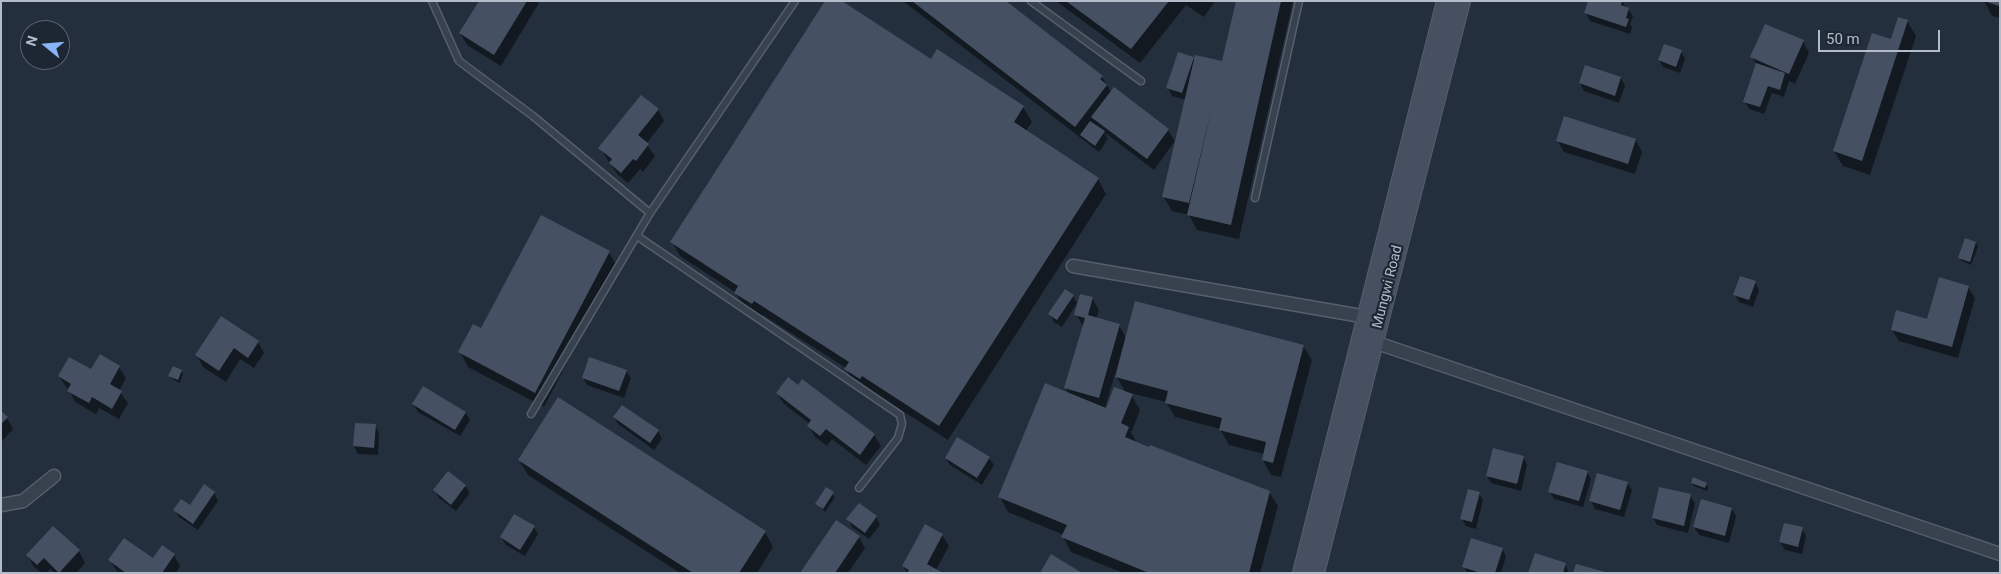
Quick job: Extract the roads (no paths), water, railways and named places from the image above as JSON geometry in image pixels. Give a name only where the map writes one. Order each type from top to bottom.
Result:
[{"type":"main road","name":"Mungwi Road","points":[[1302,573],[1446,1]]},
{"type":"main road","name":"Mungwi Road","points":[[1314,573],[1461,1]]},
{"type":"street","points":[[1073,266],[1367,316]]},
{"type":"street","points":[[1374,342],[2000,554]]},
{"type":"street","points":[[1,505],[23,501],[54,476]]},
{"type":"lane","points":[[432,1],[459,61],[533,116],[650,213]]},
{"type":"lane","points":[[531,414],[650,213],[795,1]]},
{"type":"lane","points":[[1030,1],[1141,81]]},
{"type":"lane","points":[[1255,198],[1299,1]]},
{"type":"lane","points":[[636,236],[900,415],[902,424],[898,438],[860,488]]}]
